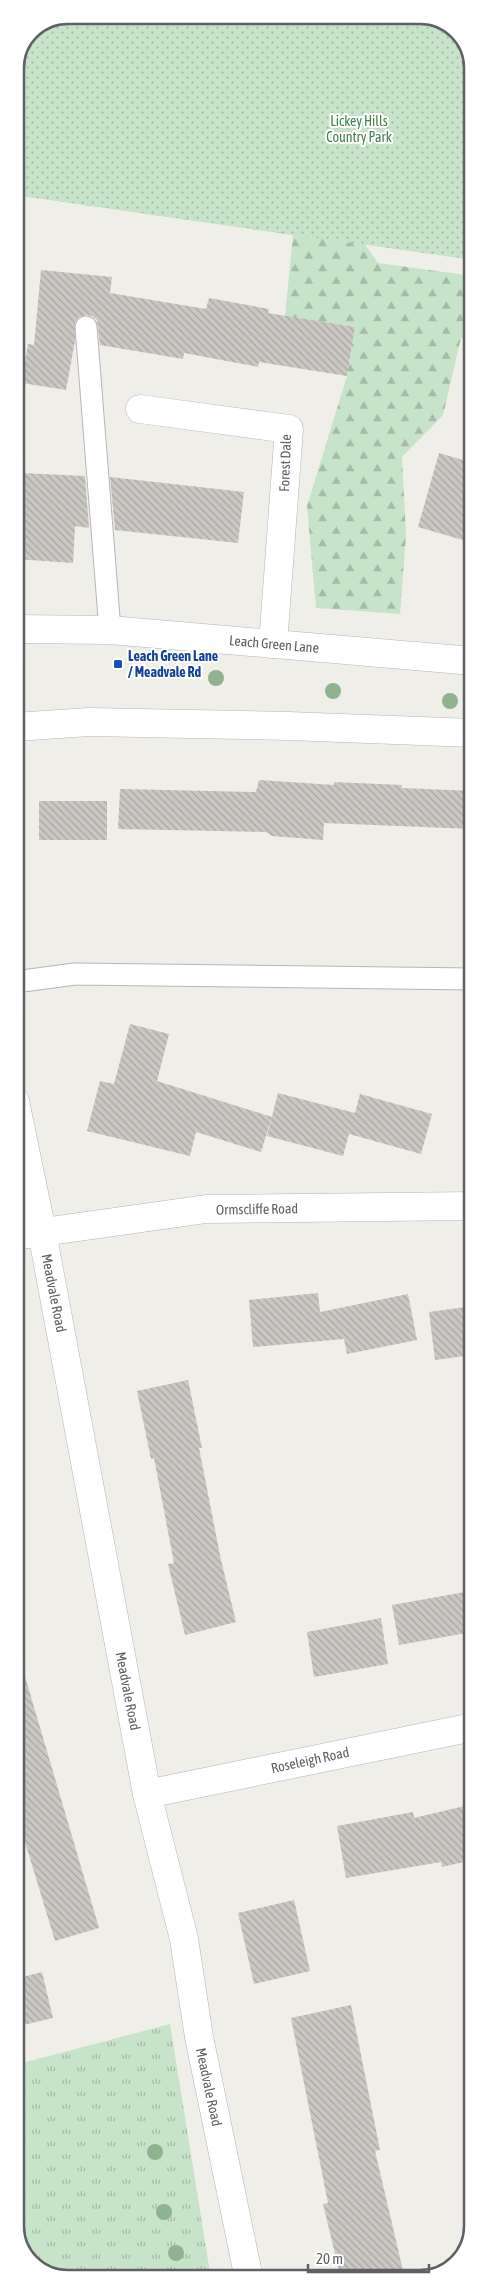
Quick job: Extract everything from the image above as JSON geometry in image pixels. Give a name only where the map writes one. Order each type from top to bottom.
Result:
[{"type":"street","name":"Forest Dale","points":[[140,409],[289,428],[273,644]]},
{"type":"street","name":"Leach Green Lane","points":[[24,629],[110,630],[464,660]]},
{"type":"street","points":[[24,726],[89,722],[289,726],[464,733]]},
{"type":"street","name":"Meadvale Road","points":[[24,1145],[147,1794],[184,1939],[199,2037],[247,2270]]},
{"type":"street","name":"Ormscliffe Road","points":[[24,1235],[206,1209],[464,1206]]},
{"type":"street","name":"Roseleigh Road","points":[[147,1794],[464,1729]]},
{"type":"lane","points":[[86,327],[110,630]]},
{"type":"lane","points":[[24,981],[75,974],[464,979]]},
{"type":"green space","points":[[68,24],[104,24],[234,57],[378,263],[464,275],[464,338],[461,338],[443,415],[402,457],[406,535],[400,614],[316,608],[307,506],[347,376],[355,327],[285,316],[293,235],[24,196],[24,68],[27,51],[31,43],[43,31],[51,27]]},
{"type":"green space","name":"Lickey Hills Country Park","points":[[68,24],[423,24],[437,27],[445,31],[455,41],[464,62],[464,259],[24,196],[24,68],[27,51],[31,43],[43,31],[51,27]]},
{"type":"green space","points":[[170,2024],[210,2270],[65,2270],[48,2266],[31,2251],[24,2232],[24,2063]]},
{"type":"building","points":[[41,270],[112,277],[110,293],[206,309],[209,298],[269,309],[268,313],[355,327],[347,376],[259,362],[258,367],[184,353],[183,359],[100,345],[97,320],[92,316],[86,315],[79,317],[75,322],[75,341],[66,390],[24,383],[28,344],[34,345]]},
{"type":"building","points":[[439,453],[464,460],[464,540],[418,527]]},
{"type":"building","points":[[24,473],[85,476],[89,528],[75,526],[73,563],[24,560]]},
{"type":"building","points":[[110,477],[244,492],[238,543],[115,530]]},
{"type":"building","points":[[259,780],[334,785],[334,782],[402,785],[402,788],[464,791],[464,829],[324,823],[323,840],[272,836],[266,832],[118,829],[120,789],[256,792]]},
{"type":"building","points":[[39,801],[107,801],[107,840],[39,840]]},
{"type":"building","points":[[130,1024],[169,1034],[157,1081],[272,1117],[261,1152],[196,1132],[190,1156],[87,1131],[100,1081],[114,1084]]},
{"type":"building","points":[[278,1093],[355,1113],[360,1094],[432,1114],[421,1154],[349,1134],[343,1156],[267,1136]]},
{"type":"building","points":[[318,1293],[320,1312],[408,1294],[417,1340],[347,1354],[344,1339],[253,1347],[249,1300]]},
{"type":"building","points":[[464,1307],[464,1356],[435,1360],[429,1312]]},
{"type":"building","points":[[188,1380],[202,1448],[199,1448],[221,1560],[236,1622],[185,1635],[168,1564],[174,1563],[154,1458],[151,1459],[137,1391]]},
{"type":"building","points":[[464,1592],[464,1633],[399,1645],[392,1605]]},
{"type":"building","points":[[381,1618],[388,1664],[314,1677],[307,1632]]},
{"type":"building","points":[[24,1673],[99,1928],[55,1941],[24,1839]]},
{"type":"building","points":[[464,1806],[464,1862],[442,1867],[441,1862],[346,1878],[337,1826],[413,1812],[414,1818]]},
{"type":"building","points":[[294,1900],[310,1971],[254,1984],[238,1913]]},
{"type":"building","points":[[42,1972],[53,2018],[24,2025],[24,1977]]},
{"type":"building","points":[[351,2005],[380,2150],[375,2151],[403,2270],[339,2270],[323,2204],[328,2203],[291,2018]]},
{"type":"place","name":"Leach Green Lane / Meadvale Rd","points":[[118,664]]}]
